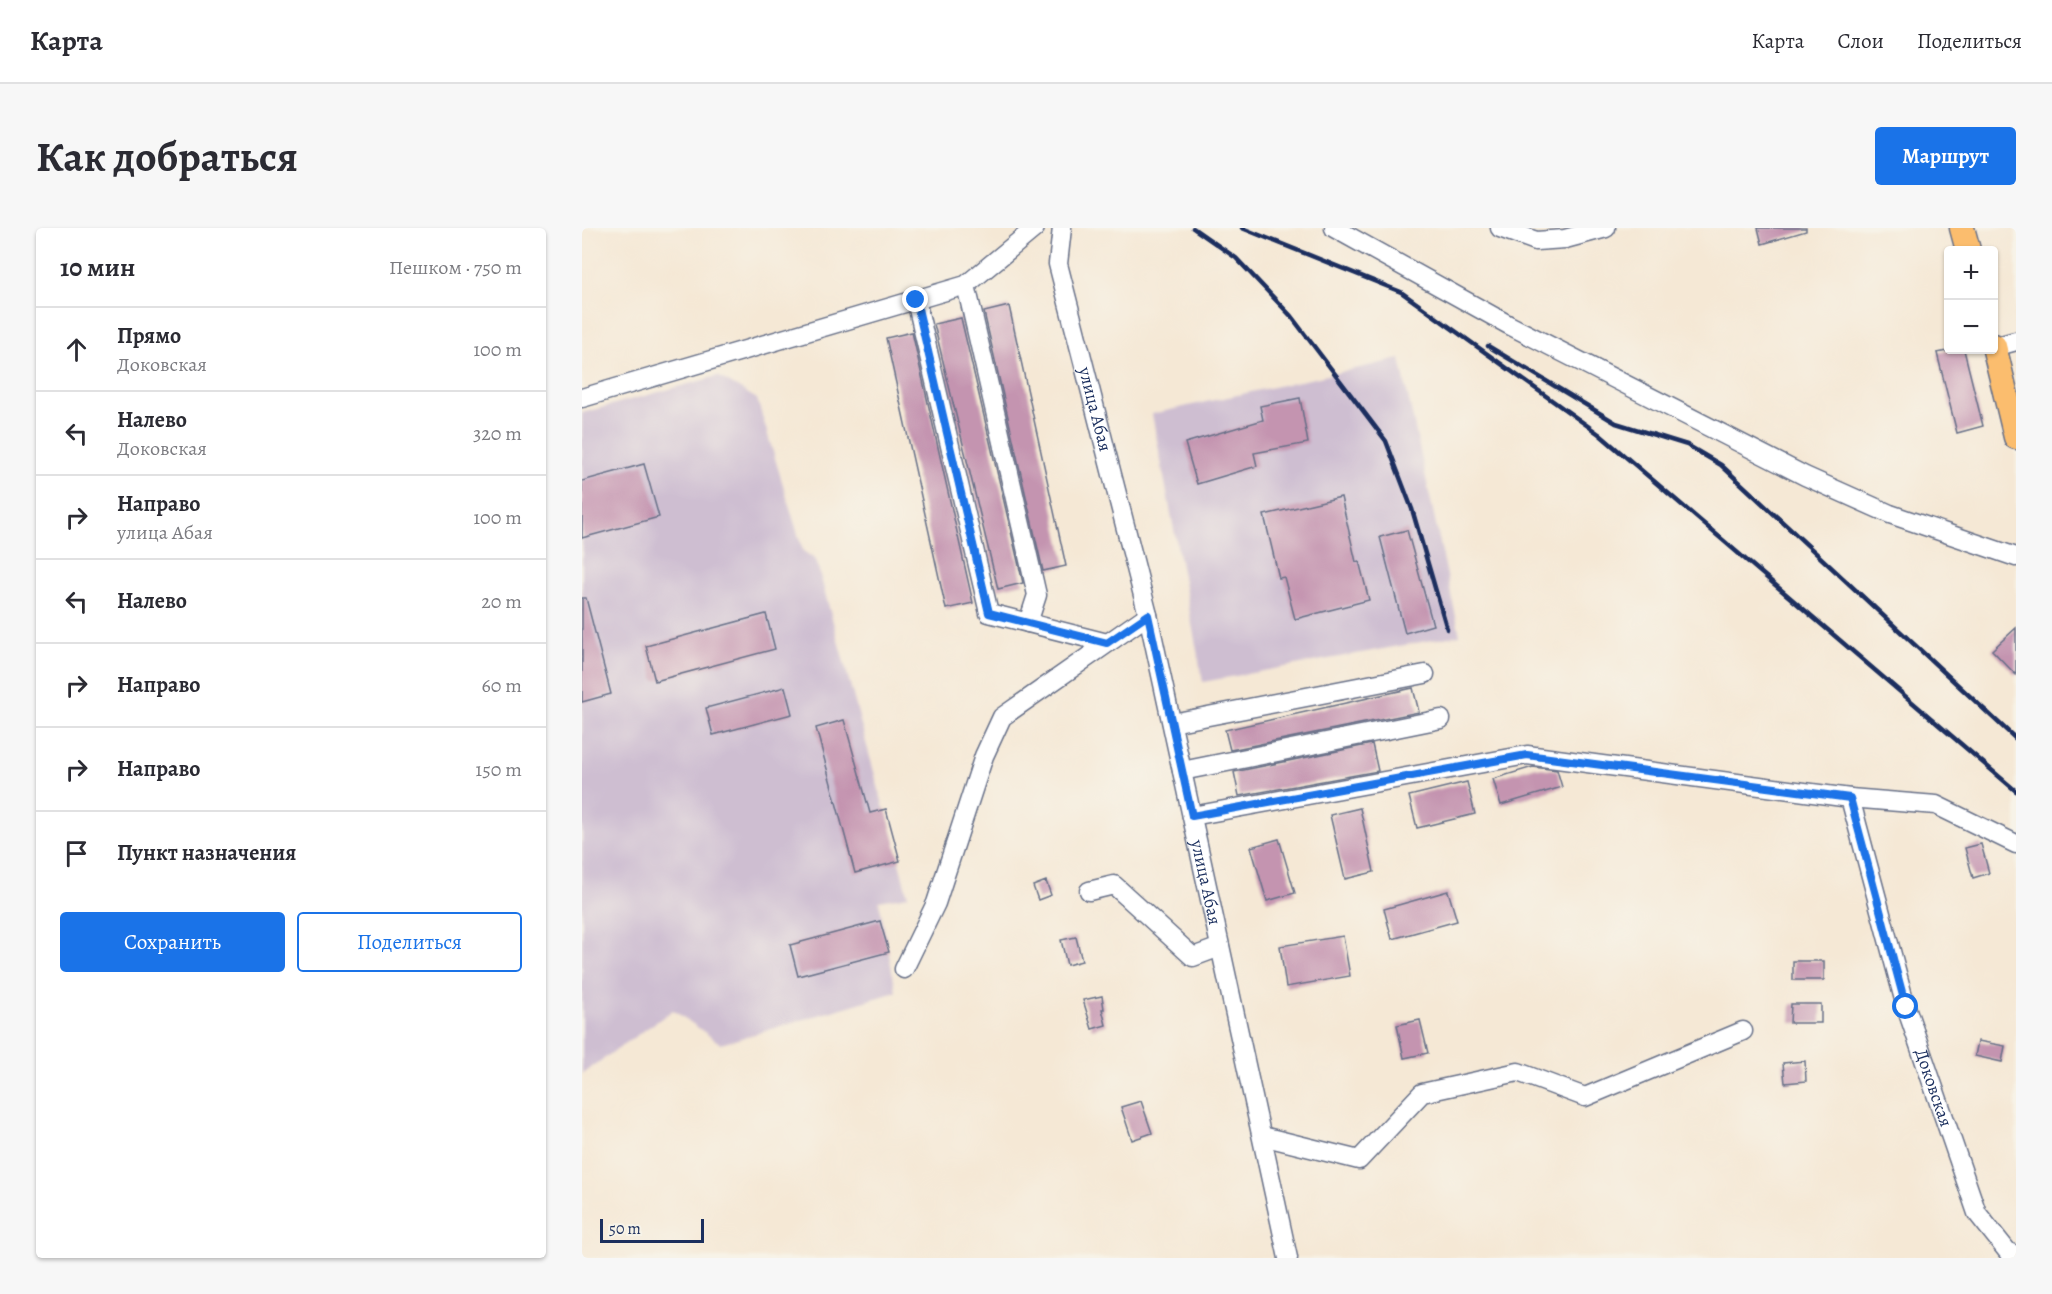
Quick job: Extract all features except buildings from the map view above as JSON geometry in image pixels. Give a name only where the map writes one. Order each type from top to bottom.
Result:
[{"type":"main road","points":[[1962,228],[1967,246]]},
{"type":"main road","points":[[1996,354],[2016,437]]},
{"type":"street","points":[[582,398],[966,285],[1035,228]]},
{"type":"street","name":"улица Абая","points":[[1062,228],[1058,264],[1148,615],[1288,1258]]},
{"type":"street","points":[[1334,228],[1509,325],[1805,476],[1890,514],[2016,557]]},
{"type":"street","points":[[1500,228],[1536,241],[1565,239],[1605,228]]},
{"type":"street","points":[[966,285],[1037,595],[1028,623]]},
{"type":"street","points":[[916,300],[989,613],[1107,643]]},
{"type":"street","points":[[1998,345],[2016,341]]},
{"type":"street","points":[[904,969],[936,903],[984,756],[1002,717],[1148,615]]},
{"type":"street","points":[[1172,723],[1425,674]]},
{"type":"street","points":[[1182,771],[1441,719]]},
{"type":"street","points":[[1192,816],[1527,755],[1850,798],[1936,805],[2016,844]]},
{"type":"street","name":"Доковская","points":[[1850,798],[1906,1007],[1977,1213],[2008,1252],[2016,1255]]},
{"type":"street","points":[[1089,891],[1114,885],[1193,957],[1220,947]]},
{"type":"street","points":[[1262,1136],[1359,1160],[1422,1093],[1518,1072],[1585,1098],[1743,1031]]},
{"type":"shaded area","points":[[1400,359],[1460,635],[1203,682],[1152,414]]},
{"type":"shaded area","points":[[718,376],[757,399],[803,551],[816,560],[908,896],[879,901],[896,992],[721,1044],[673,1010],[582,1074],[582,413]]},
{"type":"railway","points":[[1193,228],[1236,258],[1291,316],[1386,441],[1412,509],[1447,629]]},
{"type":"railway","points":[[1242,228],[1401,292],[1599,434],[2016,791]]},
{"type":"railway","points":[[1488,346],[1616,423],[1687,445],[1721,465],[2016,739]]},
{"type":"route","points":[[916,300],[989,613],[1107,643],[1148,615],[1192,816],[1527,755],[1616,765],[1850,798],[1906,1007]]}]
